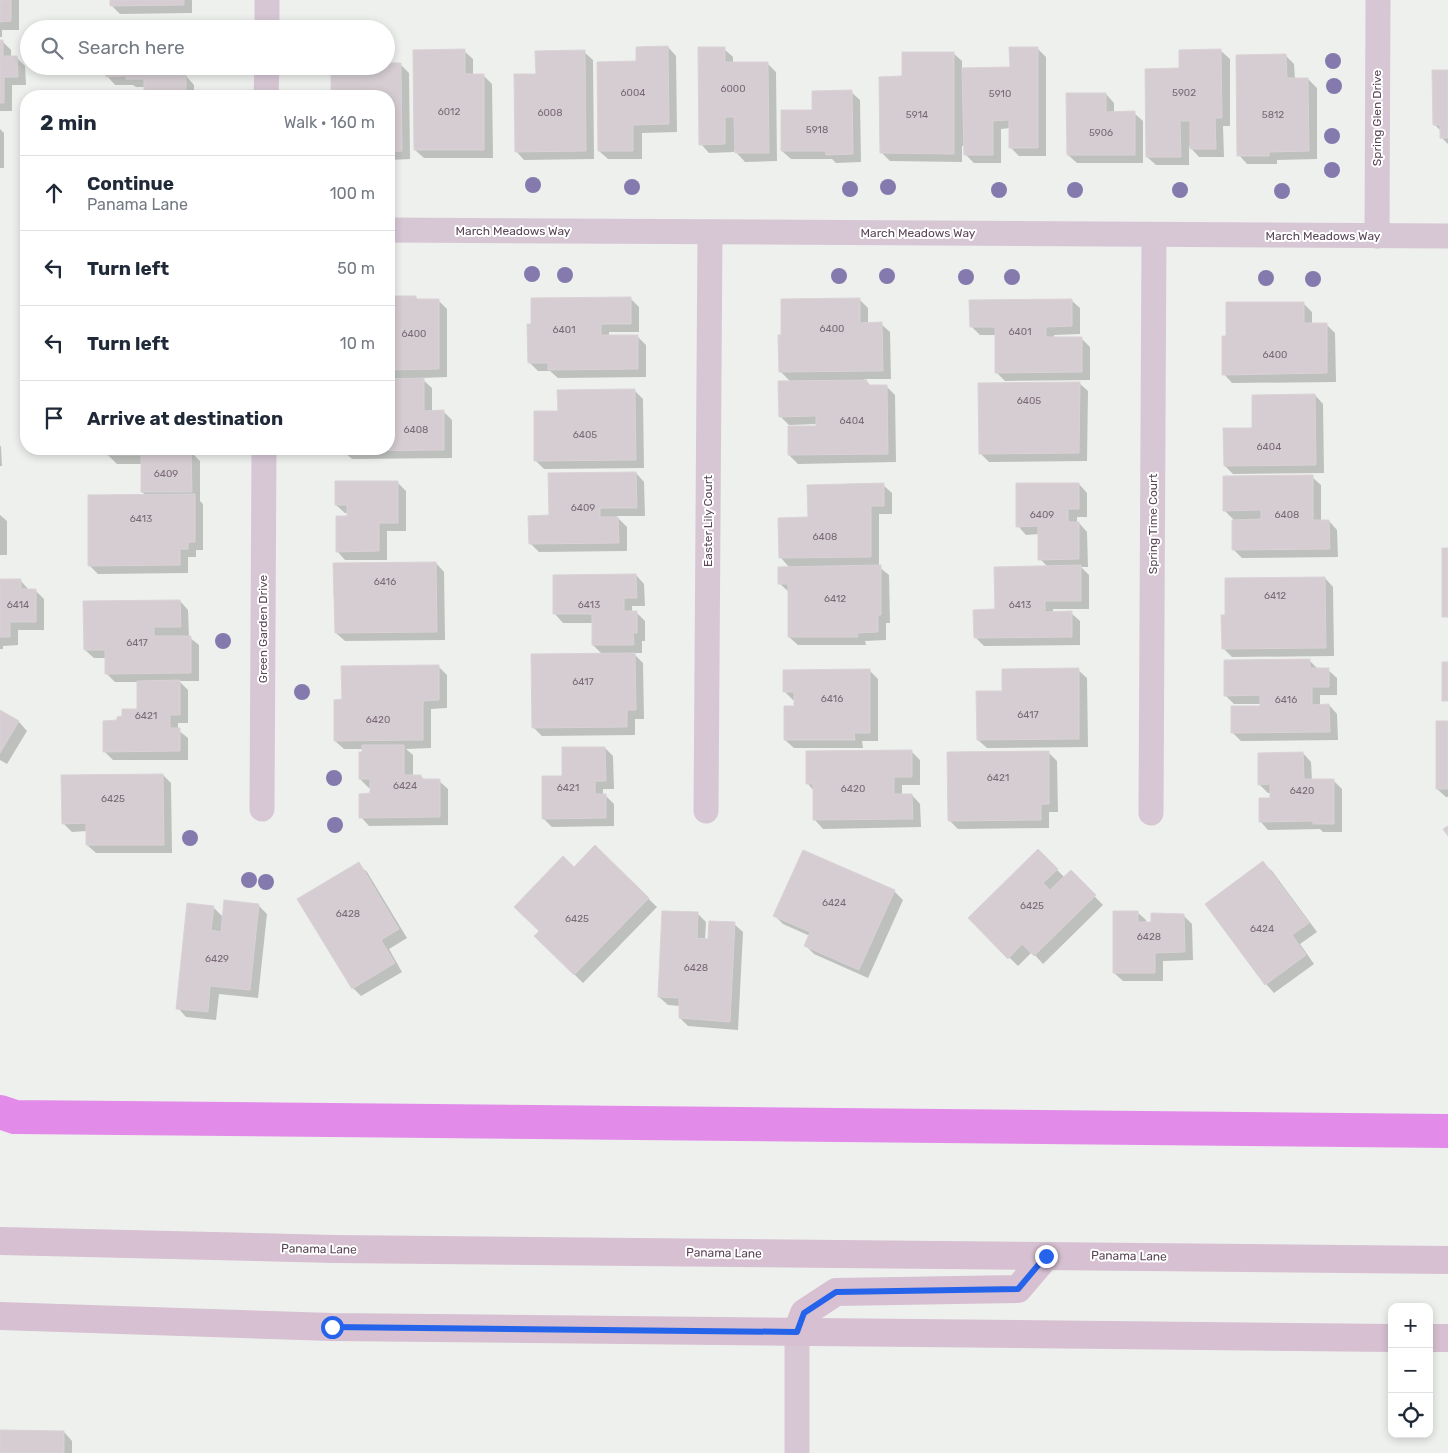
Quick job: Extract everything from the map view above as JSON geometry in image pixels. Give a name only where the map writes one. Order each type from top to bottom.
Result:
[{"type":"main road","name":"Panama Lane","points":[[0,1241],[335,1249],[1448,1260]]},
{"type":"main road","points":[[797,1332],[804,1313],[836,1292],[1018,1289],[1046,1256]]},
{"type":"main road","points":[[0,1316],[332,1327],[1388,1338]]},
{"type":"main road","points":[[1433,1338],[1448,1338]]},
{"type":"street","points":[[267,0],[267,20]]},
{"type":"street","name":"Spring Glen Drive","points":[[1376,236],[1378,0]]},
{"type":"street","points":[[266,90],[267,75]]},
{"type":"street","name":"March Meadows Way","points":[[395,230],[1448,236]]},
{"type":"street","name":"Easter Lily Court","points":[[706,811],[710,232]]},
{"type":"street","name":"Spring Time Court","points":[[1151,813],[1154,235]]},
{"type":"street","name":"Green Garden Drive","points":[[262,809],[264,455]]},
{"type":"street","points":[[797,1332],[797,1453]]},
{"type":"building","points":[[0,0],[11,0],[11,21],[0,22]]},
{"type":"building","points":[[110,0],[184,0],[184,5],[110,6]]},
{"type":"building","points":[[0,40],[3,40],[3,56],[17,56],[18,77],[4,77],[4,103],[0,103]]},
{"type":"building","points":[[668,46],[669,124],[633,125],[633,151],[598,151],[597,62],[636,61],[636,47]]},
{"type":"building","points":[[698,47],[725,47],[725,62],[768,62],[769,153],[735,153],[734,117],[725,117],[725,144],[699,145]]},
{"type":"building","points":[[1009,47],[1038,47],[1038,148],[1009,148],[1009,120],[993,121],[993,155],[964,155],[962,68],[1010,67]]},
{"type":"building","points":[[465,49],[465,74],[484,74],[484,150],[414,150],[413,50]]},
{"type":"building","points":[[1221,49],[1222,118],[1215,118],[1216,149],[1190,149],[1190,121],[1180,121],[1181,157],[1146,157],[1145,69],[1179,68],[1179,50]]},
{"type":"building","points":[[585,50],[586,151],[515,152],[514,74],[536,74],[535,51]]},
{"type":"building","points":[[902,52],[954,52],[954,154],[880,153],[879,77],[902,76]]},
{"type":"building","points":[[1286,54],[1287,78],[1308,78],[1309,151],[1269,152],[1269,156],[1237,156],[1236,55]]},
{"type":"building","points":[[395,63],[401,63],[402,151],[395,152],[395,90],[331,90],[331,75],[395,75]]},
{"type":"building","points":[[1432,70],[1448,70],[1448,138],[1440,138],[1440,125],[1433,125]]},
{"type":"building","points":[[106,75],[186,75],[186,90],[144,90],[144,79],[126,79],[126,76],[106,77]]},
{"type":"building","points":[[852,90],[853,154],[826,155],[825,151],[781,151],[781,110],[812,110],[812,91]]},
{"type":"building","points":[[1066,93],[1106,93],[1106,112],[1135,111],[1135,155],[1067,155]]},
{"type":"building","points":[[395,296],[416,296],[416,299],[439,299],[439,369],[395,370]]},
{"type":"building","points":[[631,297],[631,324],[601,324],[601,335],[638,335],[638,369],[548,370],[548,363],[528,363],[527,324],[531,324],[531,298]]},
{"type":"building","points":[[860,298],[860,323],[882,322],[883,371],[779,372],[778,335],[781,335],[781,299]]},
{"type":"building","points":[[1072,299],[1072,326],[1046,327],[1046,337],[1082,337],[1082,372],[995,373],[995,327],[970,327],[969,300]]},
{"type":"building","points":[[1226,302],[1304,302],[1304,323],[1327,323],[1327,373],[1222,375],[1222,336],[1226,336]]},
{"type":"building","points":[[424,378],[424,411],[444,410],[444,450],[395,450],[395,379]]},
{"type":"building","points":[[867,380],[867,385],[887,385],[888,454],[788,455],[788,426],[816,426],[816,416],[779,417],[778,381]]},
{"type":"building","points":[[1080,382],[1079,453],[979,454],[978,383]]},
{"type":"building","points":[[635,389],[636,460],[534,461],[534,411],[558,411],[557,390]]},
{"type":"building","points":[[1315,394],[1316,465],[1224,466],[1223,428],[1252,428],[1252,395]]},
{"type":"building","points":[[141,455],[191,455],[192,492],[141,492]]},
{"type":"building","points":[[636,472],[637,508],[600,508],[600,517],[618,517],[619,543],[529,544],[528,516],[549,515],[548,473]]},
{"type":"building","points":[[1313,475],[1313,520],[1329,520],[1330,549],[1232,550],[1232,520],[1261,519],[1261,510],[1223,511],[1223,476]]},
{"type":"building","points":[[335,481],[398,481],[398,523],[379,523],[379,551],[336,552],[336,516],[347,516],[347,505],[335,505]]},
{"type":"building","points":[[884,483],[884,506],[871,506],[871,557],[779,558],[778,518],[808,517],[807,485]]},
{"type":"building","points":[[1016,483],[1079,483],[1079,509],[1068,509],[1068,522],[1079,522],[1079,559],[1038,560],[1038,526],[1016,527]]},
{"type":"building","points":[[195,494],[195,542],[188,542],[188,549],[180,549],[180,565],[88,566],[88,495]]},
{"type":"building","points":[[1442,548],[1448,548],[1448,617],[1442,617]]},
{"type":"building","points":[[436,562],[437,632],[335,633],[333,563]]},
{"type":"building","points":[[881,565],[881,615],[878,615],[878,632],[857,633],[858,637],[788,637],[788,584],[778,584],[778,567]]},
{"type":"building","points":[[1081,565],[1081,601],[1045,601],[1045,612],[1072,611],[1072,637],[974,638],[973,610],[995,609],[994,567]]},
{"type":"building","points":[[636,574],[637,598],[624,598],[624,611],[637,611],[637,633],[633,633],[634,645],[592,645],[592,614],[553,614],[553,575]]},
{"type":"building","points":[[1325,577],[1326,648],[1222,649],[1221,615],[1225,615],[1225,578]]},
{"type":"building","points":[[0,579],[21,579],[21,589],[36,589],[36,622],[10,622],[10,637],[0,637]]},
{"type":"building","points":[[180,600],[181,627],[154,627],[154,636],[191,636],[191,673],[105,674],[105,650],[84,650],[83,601]]},
{"type":"building","points":[[635,653],[636,710],[627,710],[627,727],[532,728],[531,654]]},
{"type":"building","points":[[1310,659],[1310,668],[1329,668],[1329,687],[1312,687],[1312,705],[1329,704],[1330,732],[1231,733],[1231,706],[1260,706],[1260,695],[1224,696],[1224,660]]},
{"type":"building","points":[[1442,662],[1448,662],[1448,701],[1442,701]]},
{"type":"building","points":[[439,665],[439,700],[423,701],[423,740],[334,741],[334,700],[342,699],[341,666]]},
{"type":"building","points":[[1079,668],[1079,739],[977,740],[976,691],[1002,691],[1002,669]]},
{"type":"building","points":[[870,669],[870,733],[854,733],[855,740],[784,740],[784,706],[794,706],[794,692],[783,692],[783,670]]},
{"type":"building","points":[[180,680],[180,715],[170,715],[170,728],[180,728],[180,751],[103,752],[103,721],[117,720],[117,717],[122,716],[122,709],[137,709],[137,681]]},
{"type":"building","points":[[0,710],[19,721],[0,753]]},
{"type":"building","points":[[1436,721],[1448,721],[1448,789],[1436,789]]},
{"type":"building","points":[[362,745],[404,745],[404,775],[421,775],[421,779],[440,779],[440,817],[359,818],[359,794],[370,793],[370,779],[359,779],[359,752],[362,752]]},
{"type":"building","points":[[562,747],[605,747],[606,781],[595,781],[595,794],[606,794],[606,818],[542,819],[542,776],[562,776]]},
{"type":"building","points":[[912,750],[912,777],[894,777],[894,794],[912,794],[913,819],[813,820],[813,784],[806,784],[806,751]]},
{"type":"building","points":[[1049,751],[1049,804],[1041,804],[1041,820],[948,821],[947,752]]},
{"type":"building","points":[[1303,752],[1304,779],[1334,779],[1334,824],[1313,824],[1313,821],[1259,822],[1259,798],[1270,798],[1270,784],[1258,785],[1258,753]]},
{"type":"building","points":[[163,774],[164,845],[86,845],[86,823],[62,824],[61,775]]},
{"type":"building","points":[[1448,826],[1448,836],[1443,829]]},
{"type":"building","points":[[595,845],[649,898],[574,975],[534,936],[539,931],[514,907],[563,856],[574,867]]},
{"type":"building","points":[[1038,849],[1058,869],[1043,883],[1050,890],[1071,870],[1096,895],[1034,956],[1022,944],[1008,959],[968,918]]},
{"type":"building","points":[[803,850],[895,890],[859,970],[804,946],[810,932],[773,916]]},
{"type":"building","points":[[1263,861],[1309,923],[1292,935],[1306,955],[1265,985],[1205,904]]},
{"type":"building","points":[[359,862],[399,929],[381,940],[395,963],[352,989],[297,899]]},
{"type":"building","points":[[224,900],[259,904],[250,990],[210,986],[208,1012],[176,1009],[187,903],[214,906],[211,930],[221,932]]},
{"type":"building","points":[[662,911],[698,912],[697,938],[708,939],[709,921],[735,922],[730,1022],[679,1018],[679,998],[658,997]]},
{"type":"building","points":[[1113,911],[1138,911],[1138,922],[1151,922],[1151,913],[1184,914],[1185,952],[1155,953],[1155,973],[1113,973]]},
{"type":"building","points":[[0,1430],[64,1431],[64,1453],[0,1453]]},
{"type":"waterway","points":[[0,1112],[15,1117],[1448,1131]]},
{"type":"route","points":[[332,1327],[797,1332],[804,1313],[836,1292],[1018,1289],[1046,1256]]}]
